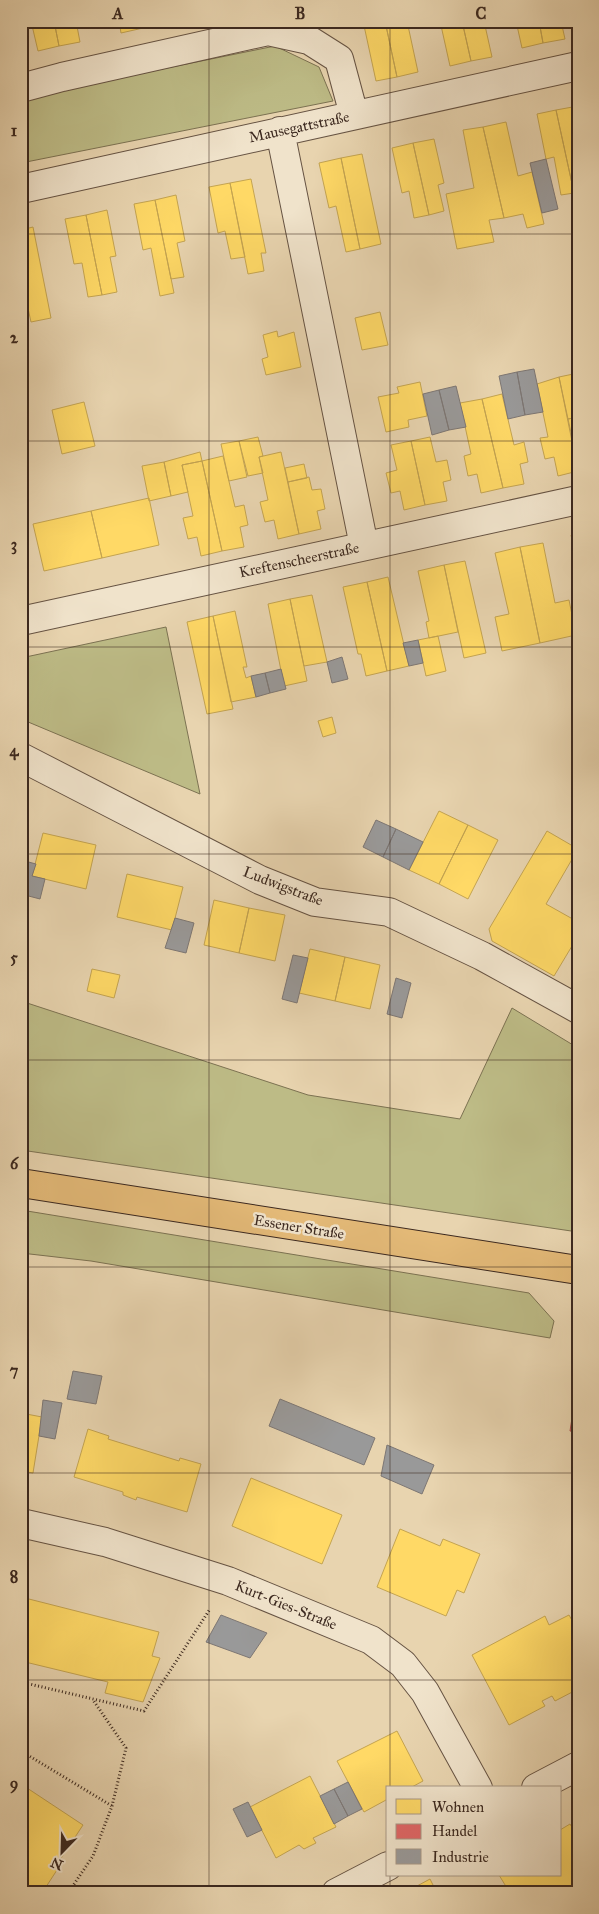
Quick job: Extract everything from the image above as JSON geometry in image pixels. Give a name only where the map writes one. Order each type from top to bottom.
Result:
[{"type":"main road","name":"Essener Straße","points":[[21,1183],[578,1270]]},
{"type":"street","points":[[21,88],[62,77],[268,32],[309,40],[339,60],[354,116]]},
{"type":"street","name":"Mausegattstraße","points":[[21,189],[578,66]]},
{"type":"street","points":[[280,131],[364,546]]},
{"type":"street","name":"Kreftenscheerstraße","points":[[21,621],[578,500]]},
{"type":"street","name":"Ludwigstraße","points":[[21,757],[260,880],[316,902],[389,912],[482,956],[578,1009]]},
{"type":"street","name":"Kurt-Gies-Straße","points":[[21,1523],[104,1542],[228,1581],[371,1640],[403,1664],[425,1692],[477,1786]]},
{"type":"street","points":[[540,1786],[578,1766]]},
{"type":"street","points":[[336,1893],[386,1867]]},
{"type":"path","points":[[21,1682],[144,1711],[228,1581]]},
{"type":"path","points":[[68,1893],[93,1856],[112,1806],[126,1748],[93,1700]]},
{"type":"path","points":[[21,1751],[112,1806]]},
{"type":"shaded area","points":[[275,46],[319,67],[333,101],[21,163],[21,101],[93,83]]},
{"type":"shaded area","points":[[166,627],[200,794],[21,719],[21,658]]},
{"type":"shaded area","points":[[21,1001],[308,1095],[460,1119],[512,1008],[578,1048],[578,1232],[21,1150]]},
{"type":"shaded area","points":[[21,1210],[529,1293],[554,1321],[550,1338],[91,1261],[21,1253]]},
{"type":"building: Wohnen","points":[[31,21],[54,21],[59,46],[38,51]]},
{"type":"building: Wohnen","points":[[54,21],[76,21],[80,42],[59,46]]},
{"type":"building: Wohnen","points":[[119,21],[141,21],[143,28],[121,33]]},
{"type":"building: Wohnen","points":[[141,21],[163,21],[163,24],[143,28]]},
{"type":"building: Wohnen","points":[[363,21],[385,21],[397,77],[376,81]]},
{"type":"building: Wohnen","points":[[385,21],[407,21],[418,72],[397,77]]},
{"type":"building: Wohnen","points":[[440,21],[462,21],[471,61],[450,66]]},
{"type":"building: Wohnen","points":[[462,21],[484,21],[492,57],[471,61]]},
{"type":"building: Wohnen","points":[[516,21],[539,21],[543,43],[522,48]]},
{"type":"building: Wohnen","points":[[539,21],[561,21],[565,39],[543,43]]},
{"type":"building: Wohnen","points":[[578,106],[578,202],[576,202],[556,110]]},
{"type":"building: Wohnen","points":[[556,110],[574,193],[561,195],[554,157],[546,159],[537,114]]},
{"type":"building: Wohnen","points":[[506,122],[518,176],[532,172],[544,224],[527,228],[523,214],[504,218],[483,127]]},
{"type":"building: Wohnen","points":[[483,127],[504,218],[489,220],[494,242],[457,249],[446,194],[474,188],[463,130]]},
{"type":"building: Wohnen","points":[[434,139],[444,183],[438,185],[444,211],[429,215],[413,143]]},
{"type":"building: Wohnen","points":[[413,143],[429,215],[414,218],[409,191],[402,193],[392,148]]},
{"type":"building: Wohnen","points":[[362,154],[381,244],[360,249],[341,158]]},
{"type":"building: Wohnen","points":[[341,158],[360,249],[346,252],[336,206],[329,208],[319,163]]},
{"type":"building: Wohnen","points":[[251,179],[266,253],[261,253],[264,271],[248,274],[230,183]]},
{"type":"building: Wohnen","points":[[230,183],[245,257],[231,259],[225,231],[218,233],[209,187]]},
{"type":"building: Wohnen","points":[[176,195],[185,241],[177,243],[184,277],[171,279],[155,200]]},
{"type":"building: Wohnen","points":[[155,200],[174,293],[160,296],[151,248],[143,250],[134,204]]},
{"type":"building: Wohnen","points":[[107,210],[116,256],[110,257],[117,292],[102,295],[86,215]]},
{"type":"building: Wohnen","points":[[86,215],[102,295],[88,297],[82,263],[74,264],[65,219]]},
{"type":"building: Wohnen","points":[[33,227],[51,318],[31,322],[21,276],[21,230]]},
{"type":"building: Wohnen","points":[[21,276],[28,312],[21,313]]},
{"type":"building: Wohnen","points":[[380,312],[388,345],[362,350],[355,318]]},
{"type":"building: Wohnen","points":[[277,331],[278,337],[294,332],[301,367],[266,375],[262,359],[268,357],[263,335]]},
{"type":"building: Wohnen","points":[[578,373],[578,417],[568,419],[559,377]]},
{"type":"building: Wohnen","points":[[559,377],[578,471],[558,476],[554,457],[545,459],[540,438],[548,437],[537,384]]},
{"type":"building: Wohnen","points":[[420,382],[427,416],[408,420],[409,427],[386,432],[378,397],[399,393],[397,387]]},
{"type":"building: Wohnen","points":[[502,394],[514,445],[524,442],[528,462],[520,464],[524,484],[503,488],[482,399]]},
{"type":"building: Wohnen","points":[[482,399],[503,488],[481,493],[477,474],[468,476],[464,456],[471,454],[460,403]]},
{"type":"building: Wohnen","points":[[84,402],[95,446],[62,454],[52,410]]},
{"type":"building: Wohnen","points":[[578,417],[578,465],[568,419]]},
{"type":"building: Wohnen","points":[[258,437],[263,456],[259,457],[263,473],[248,476],[239,441]]},
{"type":"building: Wohnen","points":[[430,437],[436,462],[447,460],[451,480],[443,482],[447,501],[425,505],[411,441]]},
{"type":"building: Wohnen","points":[[239,441],[247,477],[229,481],[221,444]]},
{"type":"building: Wohnen","points":[[411,441],[425,505],[404,510],[400,491],[391,493],[386,473],[397,470],[391,445]]},
{"type":"building: Wohnen","points":[[200,452],[202,461],[182,465],[188,492],[171,496],[164,462]]},
{"type":"building: Wohnen","points":[[281,452],[299,534],[278,539],[274,520],[265,522],[260,502],[268,500],[259,457]]},
{"type":"building: Wohnen","points":[[223,456],[235,507],[244,505],[248,525],[240,527],[244,547],[222,551],[202,461]]},
{"type":"building: Wohnen","points":[[202,461],[222,551],[201,556],[197,537],[188,539],[183,518],[193,516],[182,465]]},
{"type":"building: Wohnen","points":[[164,462],[171,496],[149,501],[142,466]]},
{"type":"building: Wohnen","points":[[304,464],[307,478],[288,482],[285,468]]},
{"type":"building: Wohnen","points":[[309,477],[312,490],[321,489],[325,509],[317,511],[321,529],[299,534],[288,482]]},
{"type":"building: Wohnen","points":[[149,498],[159,545],[102,558],[91,511]]},
{"type":"building: Wohnen","points":[[91,511],[102,558],[44,571],[33,524]]},
{"type":"building: Wohnen","points":[[578,534],[578,569],[571,535]]},
{"type":"building: Wohnen","points":[[543,543],[555,603],[569,600],[576,635],[540,643],[520,547]]},
{"type":"building: Wohnen","points":[[520,547],[540,643],[502,651],[495,617],[509,614],[495,553]]},
{"type":"building: Wohnen","points":[[465,561],[486,653],[464,658],[444,565]]},
{"type":"building: Wohnen","points":[[444,565],[458,632],[429,638],[426,622],[429,621],[418,571]]},
{"type":"building: Wohnen","points":[[388,577],[409,666],[387,671],[367,582]]},
{"type":"building: Wohnen","points":[[367,582],[387,671],[366,676],[361,654],[358,654],[343,587]]},
{"type":"building: Wohnen","points":[[312,595],[327,662],[304,666],[290,599]]},
{"type":"building: Wohnen","points":[[290,599],[307,681],[284,686],[268,604]]},
{"type":"building: Wohnen","points":[[235,611],[247,667],[243,667],[246,678],[251,676],[256,697],[231,702],[213,616]]},
{"type":"building: Wohnen","points":[[213,616],[233,709],[207,714],[187,622]]},
{"type":"building: Wohnen","points":[[438,636],[446,671],[426,676],[418,640]]},
{"type":"building: Wohnen","points":[[332,717],[336,733],[323,737],[318,721]]},
{"type":"building: Wohnen","points":[[439,811],[468,825],[439,884],[409,870]]},
{"type":"building: Wohnen","points":[[468,825],[498,840],[468,899],[439,884]]},
{"type":"building: Wohnen","points":[[547,831],[578,849],[546,904],[578,922],[578,936],[554,976],[492,941],[489,929]]},
{"type":"building: Wohnen","points":[[43,833],[96,845],[86,889],[32,876]]},
{"type":"building: Wohnen","points":[[127,874],[183,887],[172,930],[117,917]]},
{"type":"building: Wohnen","points":[[214,900],[249,908],[239,953],[204,945]]},
{"type":"building: Wohnen","points":[[249,908],[285,915],[275,961],[239,953]]},
{"type":"building: Wohnen","points":[[310,949],[345,957],[335,1001],[299,993]]},
{"type":"building: Wohnen","points":[[345,957],[380,965],[370,1009],[335,1001]]},
{"type":"building: Wohnen","points":[[92,969],[120,975],[114,998],[87,991]]},
{"type":"building: Wohnen","points":[[21,1413],[42,1417],[33,1473],[21,1471]]},
{"type":"building: Wohnen","points":[[88,1429],[109,1436],[108,1439],[179,1461],[180,1458],[201,1464],[187,1512],[137,1497],[136,1500],[123,1495],[123,1492],[74,1477]]},
{"type":"building: Wohnen","points":[[251,1478],[342,1515],[322,1564],[232,1526]]},
{"type":"building: Wohnen","points":[[400,1529],[440,1546],[443,1539],[480,1554],[464,1593],[457,1590],[446,1616],[377,1587]]},
{"type":"building: Wohnen","points":[[21,1597],[159,1632],[152,1656],[160,1658],[143,1702],[105,1693],[108,1682],[21,1661]]},
{"type":"building: Wohnen","points":[[569,1615],[578,1631],[578,1689],[555,1701],[552,1696],[542,1701],[545,1706],[509,1725],[472,1655],[545,1616],[549,1625]]},
{"type":"building: Wohnen","points":[[397,1731],[423,1781],[414,1786],[386,1786],[386,1800],[364,1812],[337,1761]]},
{"type":"building: Wohnen","points":[[310,1776],[336,1827],[313,1838],[316,1843],[304,1849],[299,1845],[276,1858],[250,1807]]},
{"type":"building: Wohnen","points":[[21,1784],[83,1825],[54,1869],[57,1870],[42,1893],[21,1893]]},
{"type":"building: Wohnen","points":[[570,1824],[578,1837],[578,1893],[510,1893],[500,1876],[562,1876],[562,1829]]},
{"type":"building: Wohnen","points":[[430,1879],[437,1893],[404,1893]]},
{"type":"building: Handel","points":[[578,1379],[578,1432],[570,1431]]},
{"type":"building: Industrie","points":[[546,159],[558,209],[542,213],[530,163]]},
{"type":"building: Industrie","points":[[578,359],[578,373],[575,374],[572,360]]},
{"type":"building: Industrie","points":[[534,369],[543,412],[525,415],[517,372]]},
{"type":"building: Industrie","points":[[517,372],[525,415],[508,419],[499,376]]},
{"type":"building: Industrie","points":[[456,386],[466,427],[449,430],[439,390]]},
{"type":"building: Industrie","points":[[439,390],[449,430],[432,435],[423,394]]},
{"type":"building: Industrie","points":[[418,640],[423,663],[409,666],[403,643]]},
{"type":"building: Industrie","points":[[342,657],[348,679],[332,683],[327,662]]},
{"type":"building: Industrie","points":[[281,669],[286,689],[270,693],[265,673]]},
{"type":"building: Industrie","points":[[265,673],[270,693],[256,697],[251,676]]},
{"type":"building: Industrie","points":[[376,820],[396,829],[383,857],[363,847]]},
{"type":"building: Industrie","points":[[396,829],[423,842],[409,870],[383,857]]},
{"type":"building: Industrie","points":[[21,860],[36,864],[32,876],[45,879],[40,899],[21,894]]},
{"type":"building: Industrie","points":[[175,918],[194,923],[186,953],[165,948]]},
{"type":"building: Industrie","points":[[293,955],[308,958],[297,1003],[282,999]]},
{"type":"building: Industrie","points":[[396,978],[411,983],[402,1018],[387,1014]]},
{"type":"building: Industrie","points":[[73,1371],[102,1376],[96,1404],[67,1399]]},
{"type":"building: Industrie","points":[[280,1399],[375,1438],[364,1465],[269,1426]]},
{"type":"building: Industrie","points":[[43,1400],[62,1403],[55,1439],[39,1436]]},
{"type":"building: Industrie","points":[[387,1445],[434,1465],[422,1494],[381,1476]]},
{"type":"building: Industrie","points":[[221,1615],[267,1633],[250,1658],[206,1642]]},
{"type":"building: Industrie","points":[[348,1782],[362,1809],[348,1816],[334,1789]]},
{"type":"building: Industrie","points":[[334,1789],[348,1816],[334,1824],[320,1796]]},
{"type":"building: Industrie","points":[[248,1802],[262,1830],[247,1837],[233,1809]]}]
